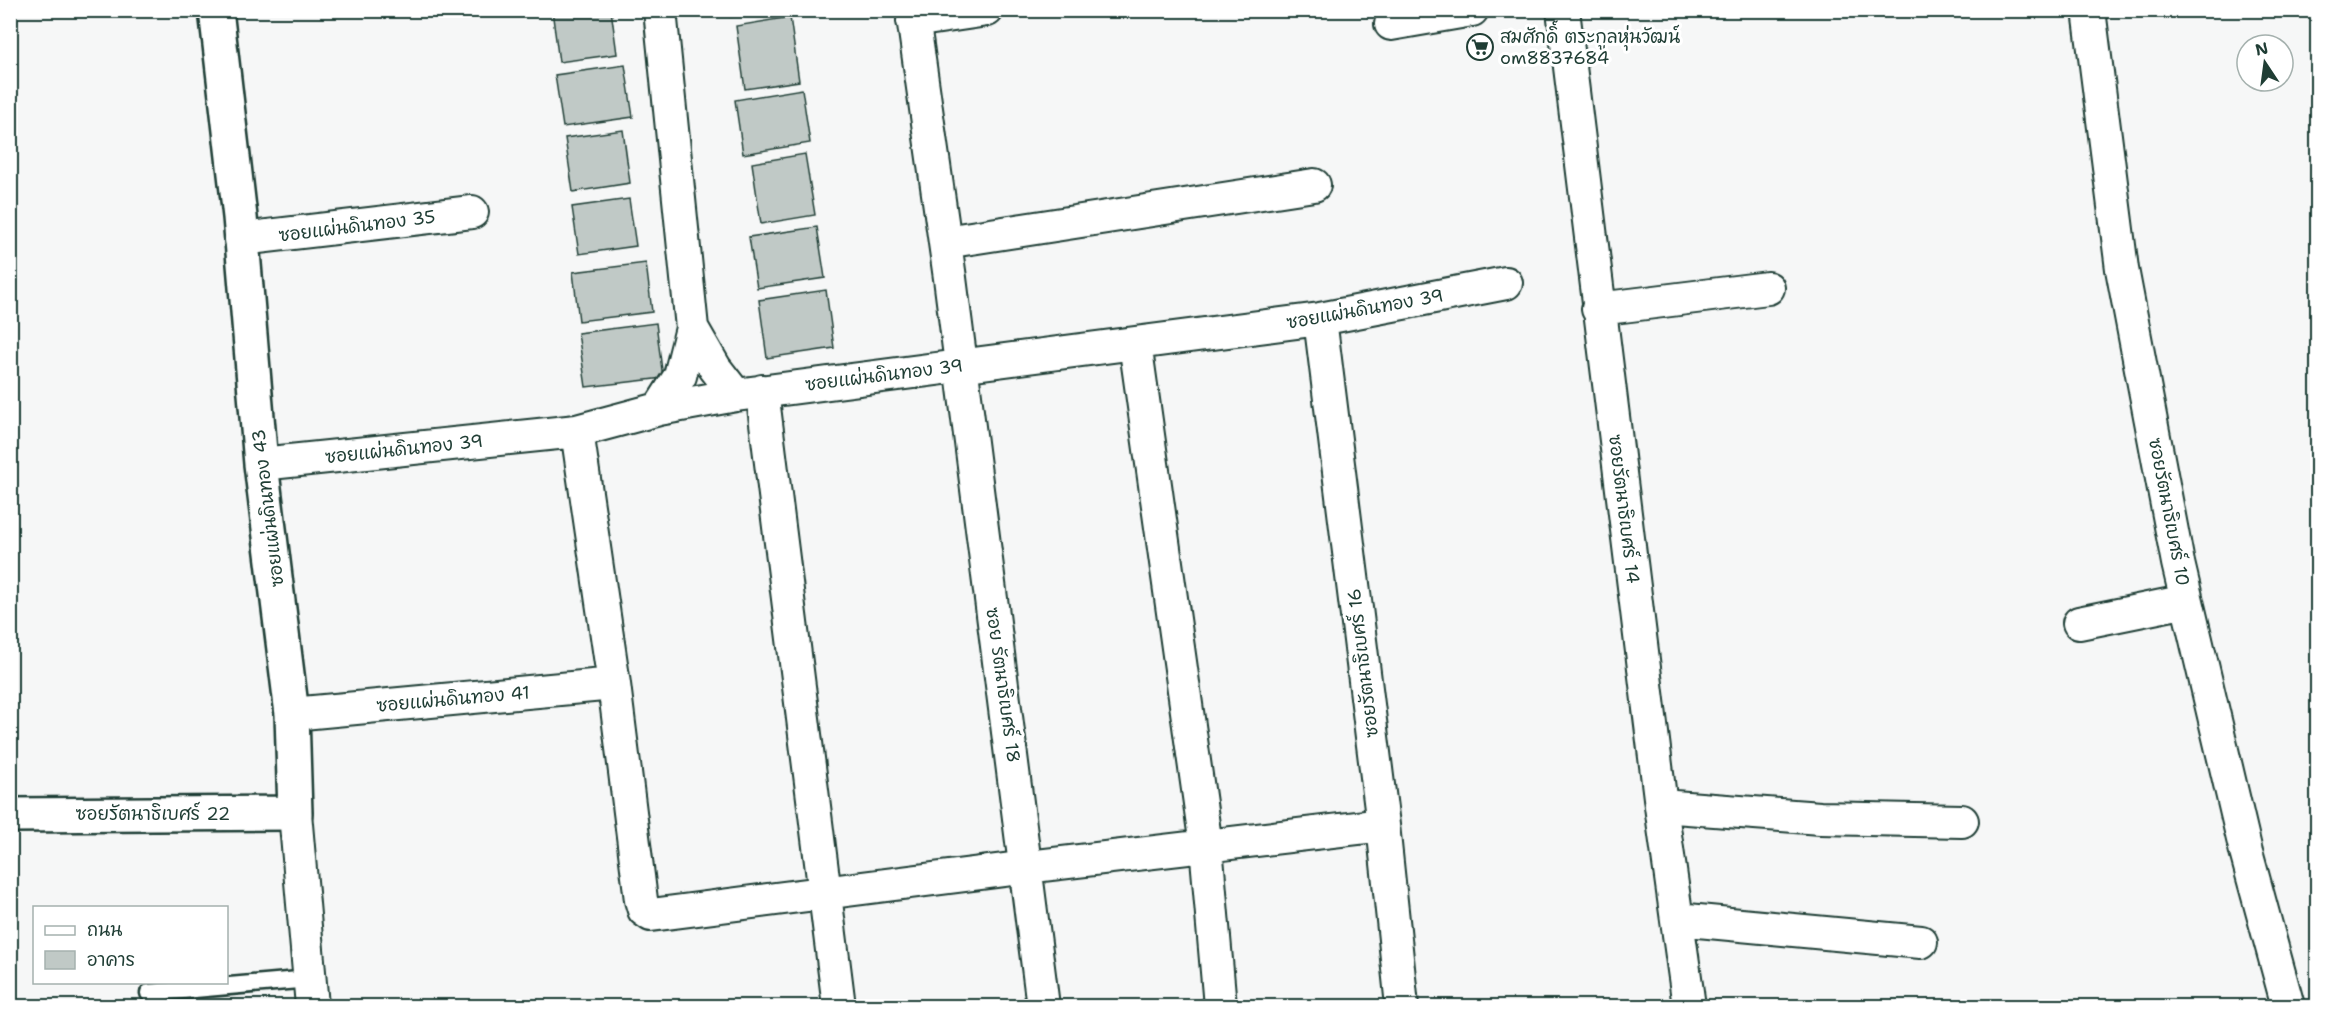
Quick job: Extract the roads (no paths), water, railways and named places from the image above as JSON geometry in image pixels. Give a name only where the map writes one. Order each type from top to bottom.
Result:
[{"type":"street","name":"ซอยแผ่นดินทอง 43","points":[[216,10],[242,239],[261,464],[292,714],[295,813],[311,993]]},
{"type":"street","points":[[659,409],[680,376],[692,328],[660,10]]},
{"type":"street","points":[[913,16],[987,10]]},
{"type":"street","points":[[1391,24],[1472,10]]},
{"type":"street","name":"ซอยรัตนาธิเบศร์ 14","points":[[1563,10],[1598,309],[1661,806],[1689,1006]]},
{"type":"street","name":"ซอยรัตนาธิเบศร์ 10","points":[[2089,10],[2122,269],[2187,601],[2246,852],[2288,1006]]},
{"type":"street","name":"ซอย รัตนาธิเบศร์ 18","points":[[913,16],[945,242],[1027,867],[1043,1006]]},
{"type":"street","points":[[945,242],[1314,185]]},
{"type":"street","name":"ซอยแผ่นดินทอง 35","points":[[242,239],[472,212]]},
{"type":"street","name":"ซอยแผ่นดินทอง 39","points":[[261,464],[577,431],[659,409],[749,393],[1320,319],[1506,283]]},
{"type":"street","points":[[1598,309],[1768,288]]},
{"type":"street","name":"ซอยรัตนาธิเบศร์ 16","points":[[1320,319],[1383,825],[1402,1006]]},
{"type":"street","points":[[692,328],[715,368],[749,393],[825,894],[839,1006]]},
{"type":"street","points":[[1135,343],[1206,846],[1220,1006]]},
{"type":"street","points":[[577,431],[614,684],[641,900],[645,910],[651,915],[1383,825]]},
{"type":"street","points":[[2079,623],[2187,601]]},
{"type":"street","name":"ซอยแผ่นดินทอง 41","points":[[292,714],[614,684]]},
{"type":"street","points":[[1661,806],[1820,818],[1962,821]]},
{"type":"street","name":"ซอยรัตนาธิเบศร์ 22","points":[[10,815],[295,813]]},
{"type":"street","points":[[1677,919],[1922,942]]},
{"type":"lane","points":[[149,993],[311,993]]},
{"type":"place","name":"สมศักดิ์ ตระกูลหุ่นวัฒน์ om8837684","points":[[1480,47]]}]
